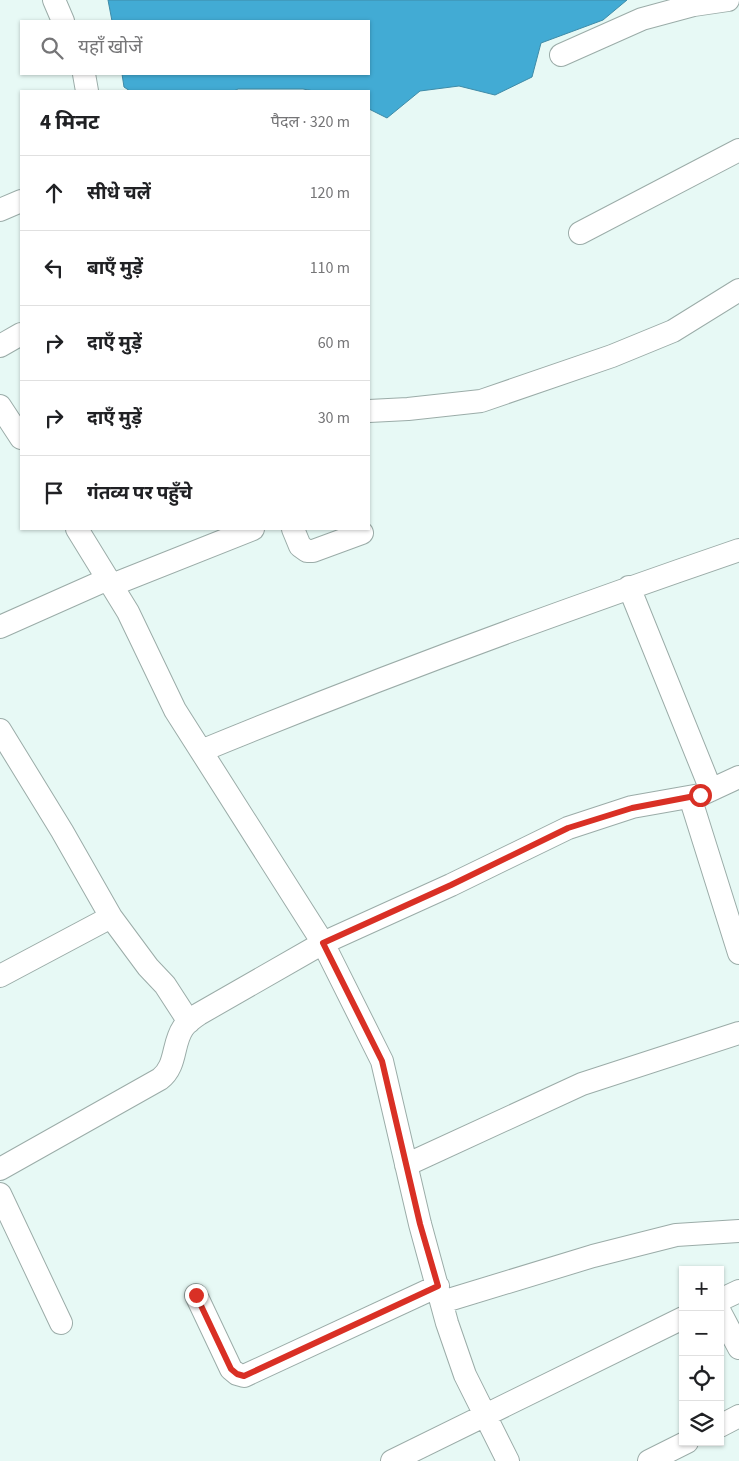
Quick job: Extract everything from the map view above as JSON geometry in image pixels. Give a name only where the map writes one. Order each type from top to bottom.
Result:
[{"type":"street","points":[[54,0],[63,20]]},
{"type":"street","points":[[562,55],[642,19],[694,5],[728,0]]},
{"type":"street","points":[[84,75],[87,90]]},
{"type":"street","points":[[580,233],[739,150]]},
{"type":"street","points":[[0,210],[20,201]]},
{"type":"street","points":[[370,411],[408,410],[481,401],[612,356],[674,331],[739,290]]},
{"type":"street","points":[[0,346],[20,335]]},
{"type":"street","points":[[0,406],[20,436]]},
{"type":"street","points":[[78,530],[128,612],[175,710],[323,943],[382,1061],[420,1224],[448,1323],[465,1375],[508,1461]]},
{"type":"street","points":[[0,627],[110,582],[250,530]]},
{"type":"street","points":[[293,530],[300,546],[307,551],[313,551],[362,532]]},
{"type":"street","points":[[200,751],[322,701],[629,587],[739,550]]},
{"type":"street","points":[[629,587],[711,790]]},
{"type":"street","points":[[0,730],[62,831],[111,917],[148,967],[165,985],[189,1022]]},
{"type":"street","points":[[0,1169],[166,1075],[169,1071],[182,1029],[189,1022],[199,1014],[323,943],[451,885],[568,828],[632,808],[700,795],[739,778]]},
{"type":"street","points":[[690,797],[739,952]]},
{"type":"street","points":[[0,976],[111,917]]},
{"type":"street","points":[[406,1165],[582,1084],[739,1033]]},
{"type":"street","points":[[0,1194],[61,1323]]},
{"type":"street","points":[[196,1295],[231,1369],[237,1374],[244,1376],[440,1294],[666,1238],[739,1231]]},
{"type":"street","points":[[724,1298],[739,1291]]},
{"type":"street","points":[[392,1461],[679,1320]]},
{"type":"street","points":[[724,1320],[739,1348]]},
{"type":"street","points":[[724,1424],[739,1416]]},
{"type":"street","points":[[649,1461],[679,1446]]},
{"type":"water","points":[[108,0],[627,0],[603,20],[541,43],[532,77],[495,95],[459,86],[420,91],[387,118],[370,110],[370,90],[128,90],[124,87],[122,75],[370,75],[370,20],[112,20]]},
{"type":"route","points":[[196,1295],[231,1369],[237,1374],[244,1376],[438,1286],[420,1224],[382,1061],[323,943],[451,885],[568,828],[632,808],[700,795]]}]
